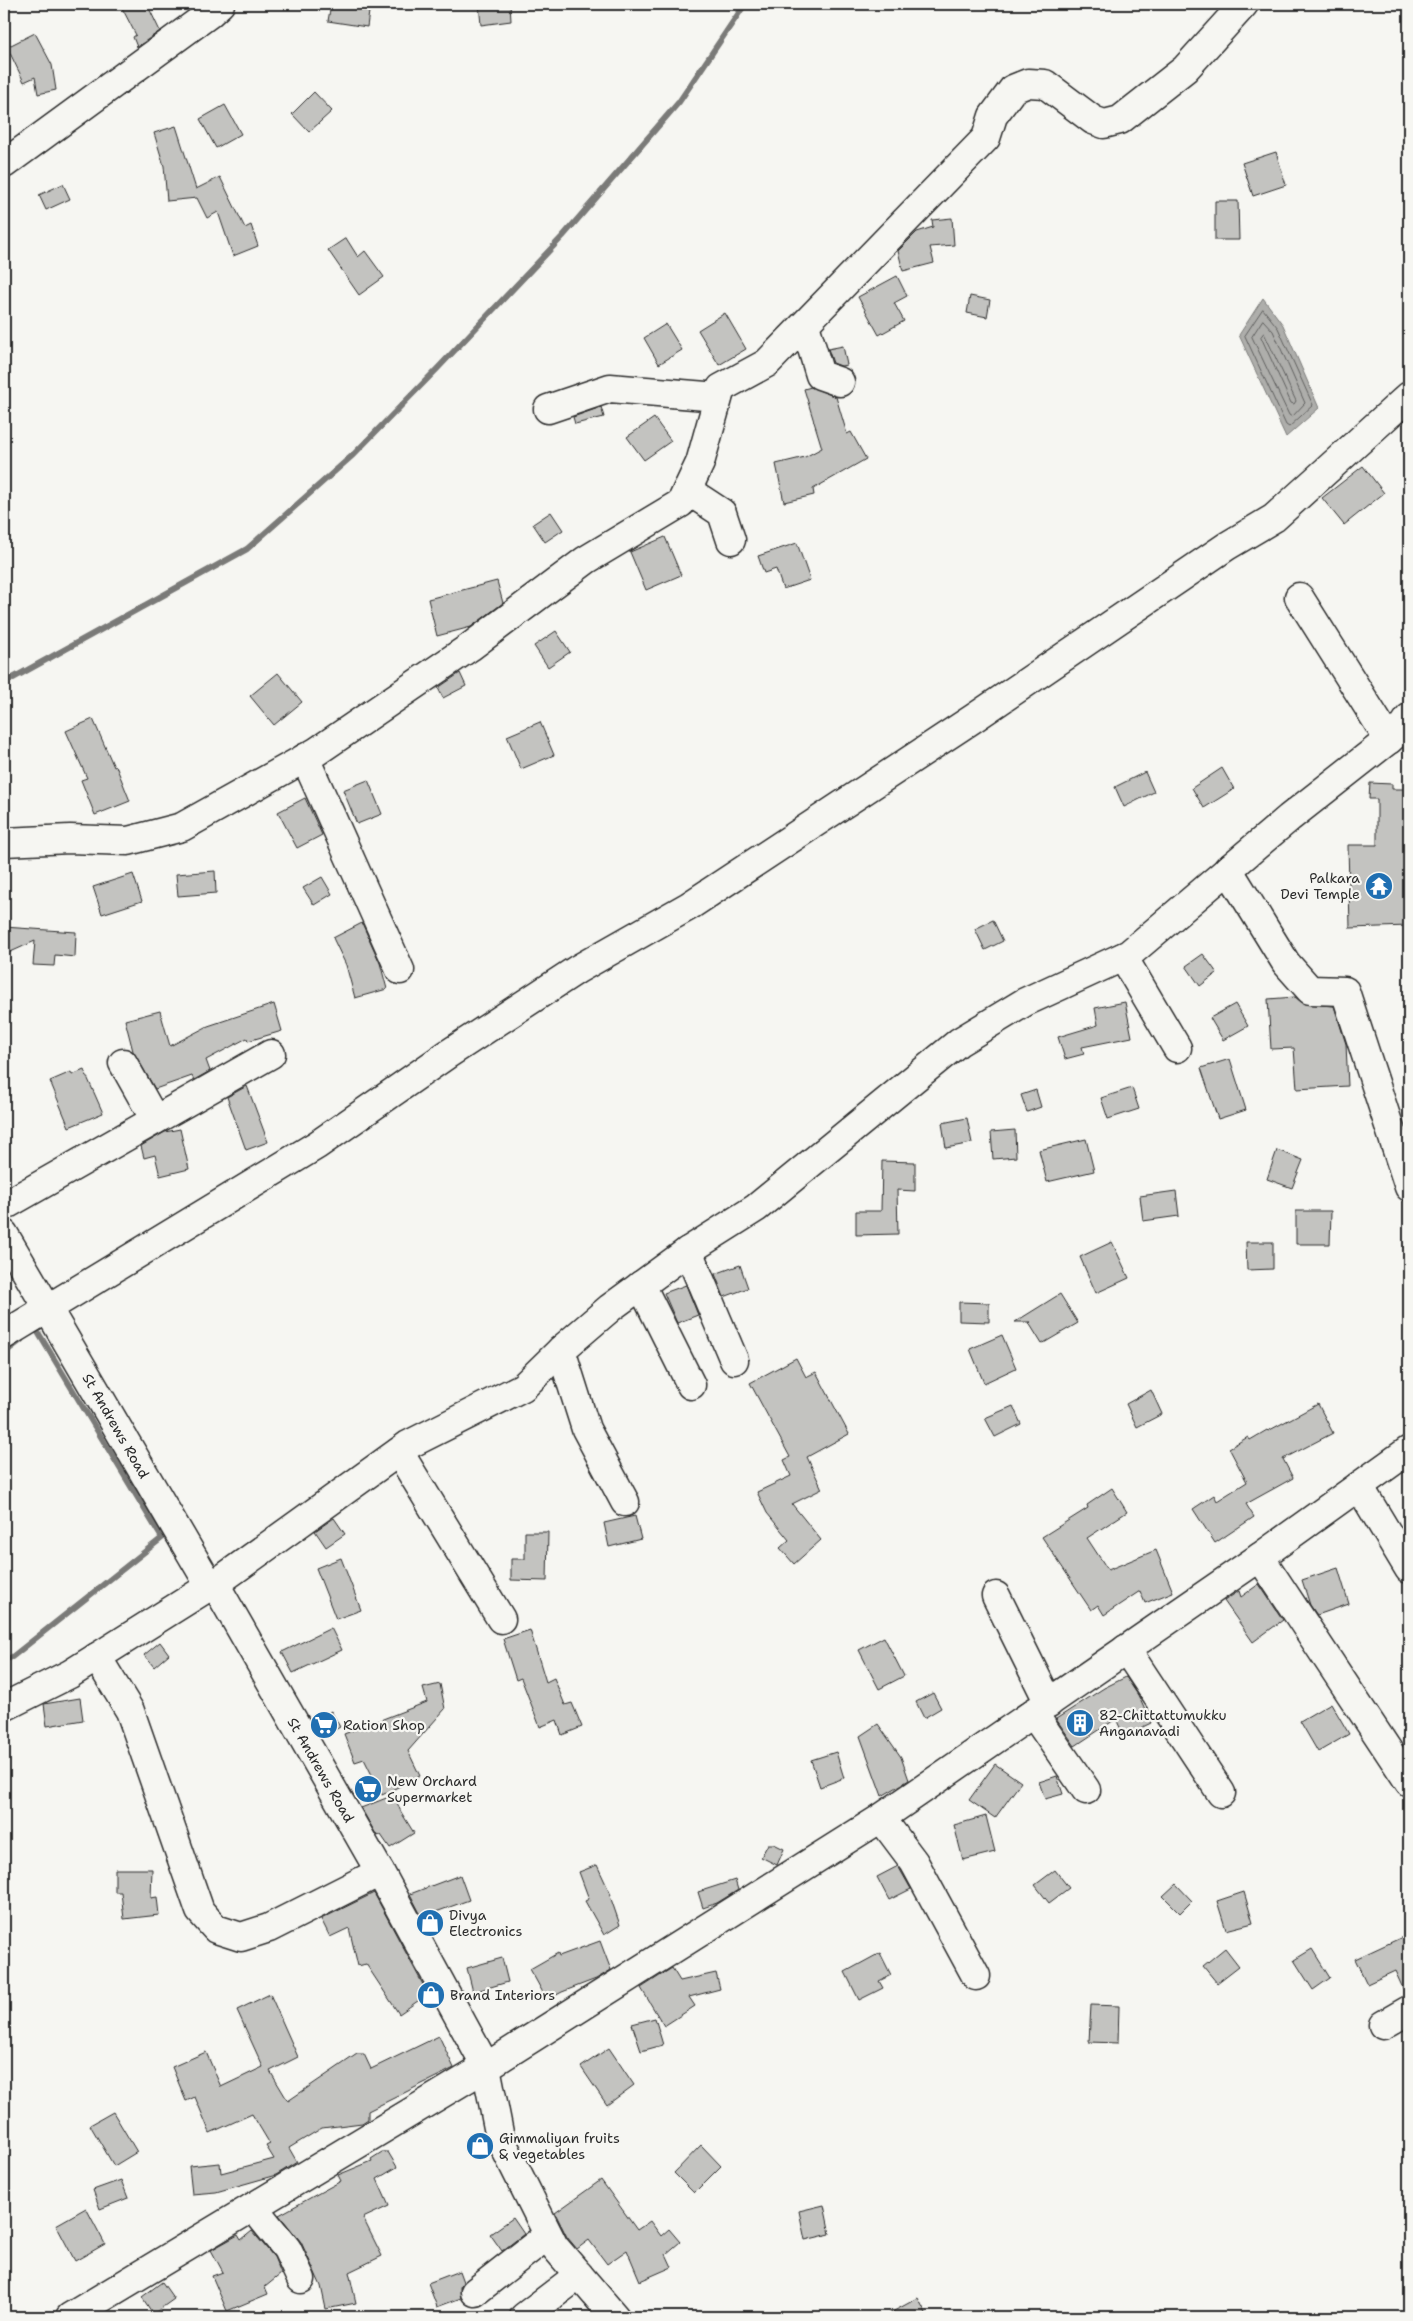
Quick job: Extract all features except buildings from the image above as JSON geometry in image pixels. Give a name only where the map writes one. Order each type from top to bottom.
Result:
[{"type":"street","points":[[4,164],[220,4]]},
{"type":"street","points":[[4,842],[70,839],[128,841],[182,827],[305,758],[470,647],[586,560],[680,504],[700,463],[721,388],[767,364],[986,138],[993,116],[1013,89],[1028,83],[1045,84],[1093,120],[1104,124],[1120,120],[1185,69],[1244,4]]},
{"type":"street","points":[[805,325],[820,375],[840,382]]},
{"type":"street","points":[[548,409],[610,388],[718,397]]},
{"type":"street","points":[[4,1336],[316,1145],[448,1054],[578,968],[689,906],[983,712],[1227,546],[1274,518],[1409,396]]},
{"type":"street","points":[[687,490],[722,513],[732,540]]},
{"type":"street","points":[[1300,597],[1389,740]]},
{"type":"street","points":[[4,1707],[70,1674],[212,1585],[399,1452],[523,1387],[560,1350],[642,1285],[688,1251],[756,1208],[959,1042],[1026,1002],[1129,954],[1289,818],[1401,730],[1409,718]]},
{"type":"street","points":[[305,758],[400,970]]},
{"type":"street","points":[[1228,869],[1286,963],[1310,990],[1345,991],[1409,1187]]},
{"type":"street","points":[[1124,957],[1177,1048]]},
{"type":"street","points":[[4,1206],[271,1054]]},
{"type":"street","points":[[124,1063],[155,1120]]},
{"type":"street","name":"St Andrews Road","points":[[4,1234],[380,1872],[486,2067],[500,2138],[554,2246],[615,2317]]},
{"type":"street","points":[[688,1251],[734,1360]]},
{"type":"street","points":[[642,1285],[691,1385]]},
{"type":"street","points":[[560,1350],[586,1429],[625,1502]]},
{"type":"street","points":[[70,2317],[486,2067],[881,1818],[1260,1557],[1409,1450]]},
{"type":"street","points":[[399,1452],[501,1618]]},
{"type":"street","points":[[1359,1486],[1409,1569]]},
{"type":"street","points":[[1260,1557],[1409,1782]]},
{"type":"street","points":[[996,1596],[1041,1708],[1086,1790]]},
{"type":"street","points":[[1126,1649],[1221,1793]]},
{"type":"street","points":[[97,1657],[130,1711],[200,1911],[216,1929],[241,1937],[269,1928],[380,1872]]},
{"type":"street","points":[[881,1818],[914,1862],[976,1976]]},
{"type":"street","points":[[1382,2025],[1409,2010]]},
{"type":"street","points":[[253,2207],[287,2249],[301,2278]]},
{"type":"street","points":[[475,2292],[548,2235]]},
{"type":"street","points":[[524,2317],[579,2275]]},
{"type":"water","points":[[1263,298],[1283,325],[1319,408],[1286,437],[1239,335]]},
{"type":"waterway","points":[[4,683],[247,549],[353,455],[563,236],[679,102],[745,4]]},
{"type":"waterway","points":[[4,1660],[12,1657],[162,1538],[36,1329],[31,1333]]},
{"type":"waterway","points":[[4,1353],[21,1340]]},
{"type":"place","name":"Palkara Devi Temple","points":[[1379,886]]},
{"type":"place","name":"82-Chittattumukku Anganavadi","points":[[1080,1723]]},
{"type":"place","name":"Ration Shop","points":[[324,1725]]},
{"type":"place","name":"New Orchard Supermarket","points":[[368,1789]]},
{"type":"place","name":"Divya Electronics","points":[[430,1923]]},
{"type":"place","name":"Brand Interiors","points":[[431,1995]]},
{"type":"place","name":"Gimmaliyan fruits & vegetables","points":[[480,2146]]}]
